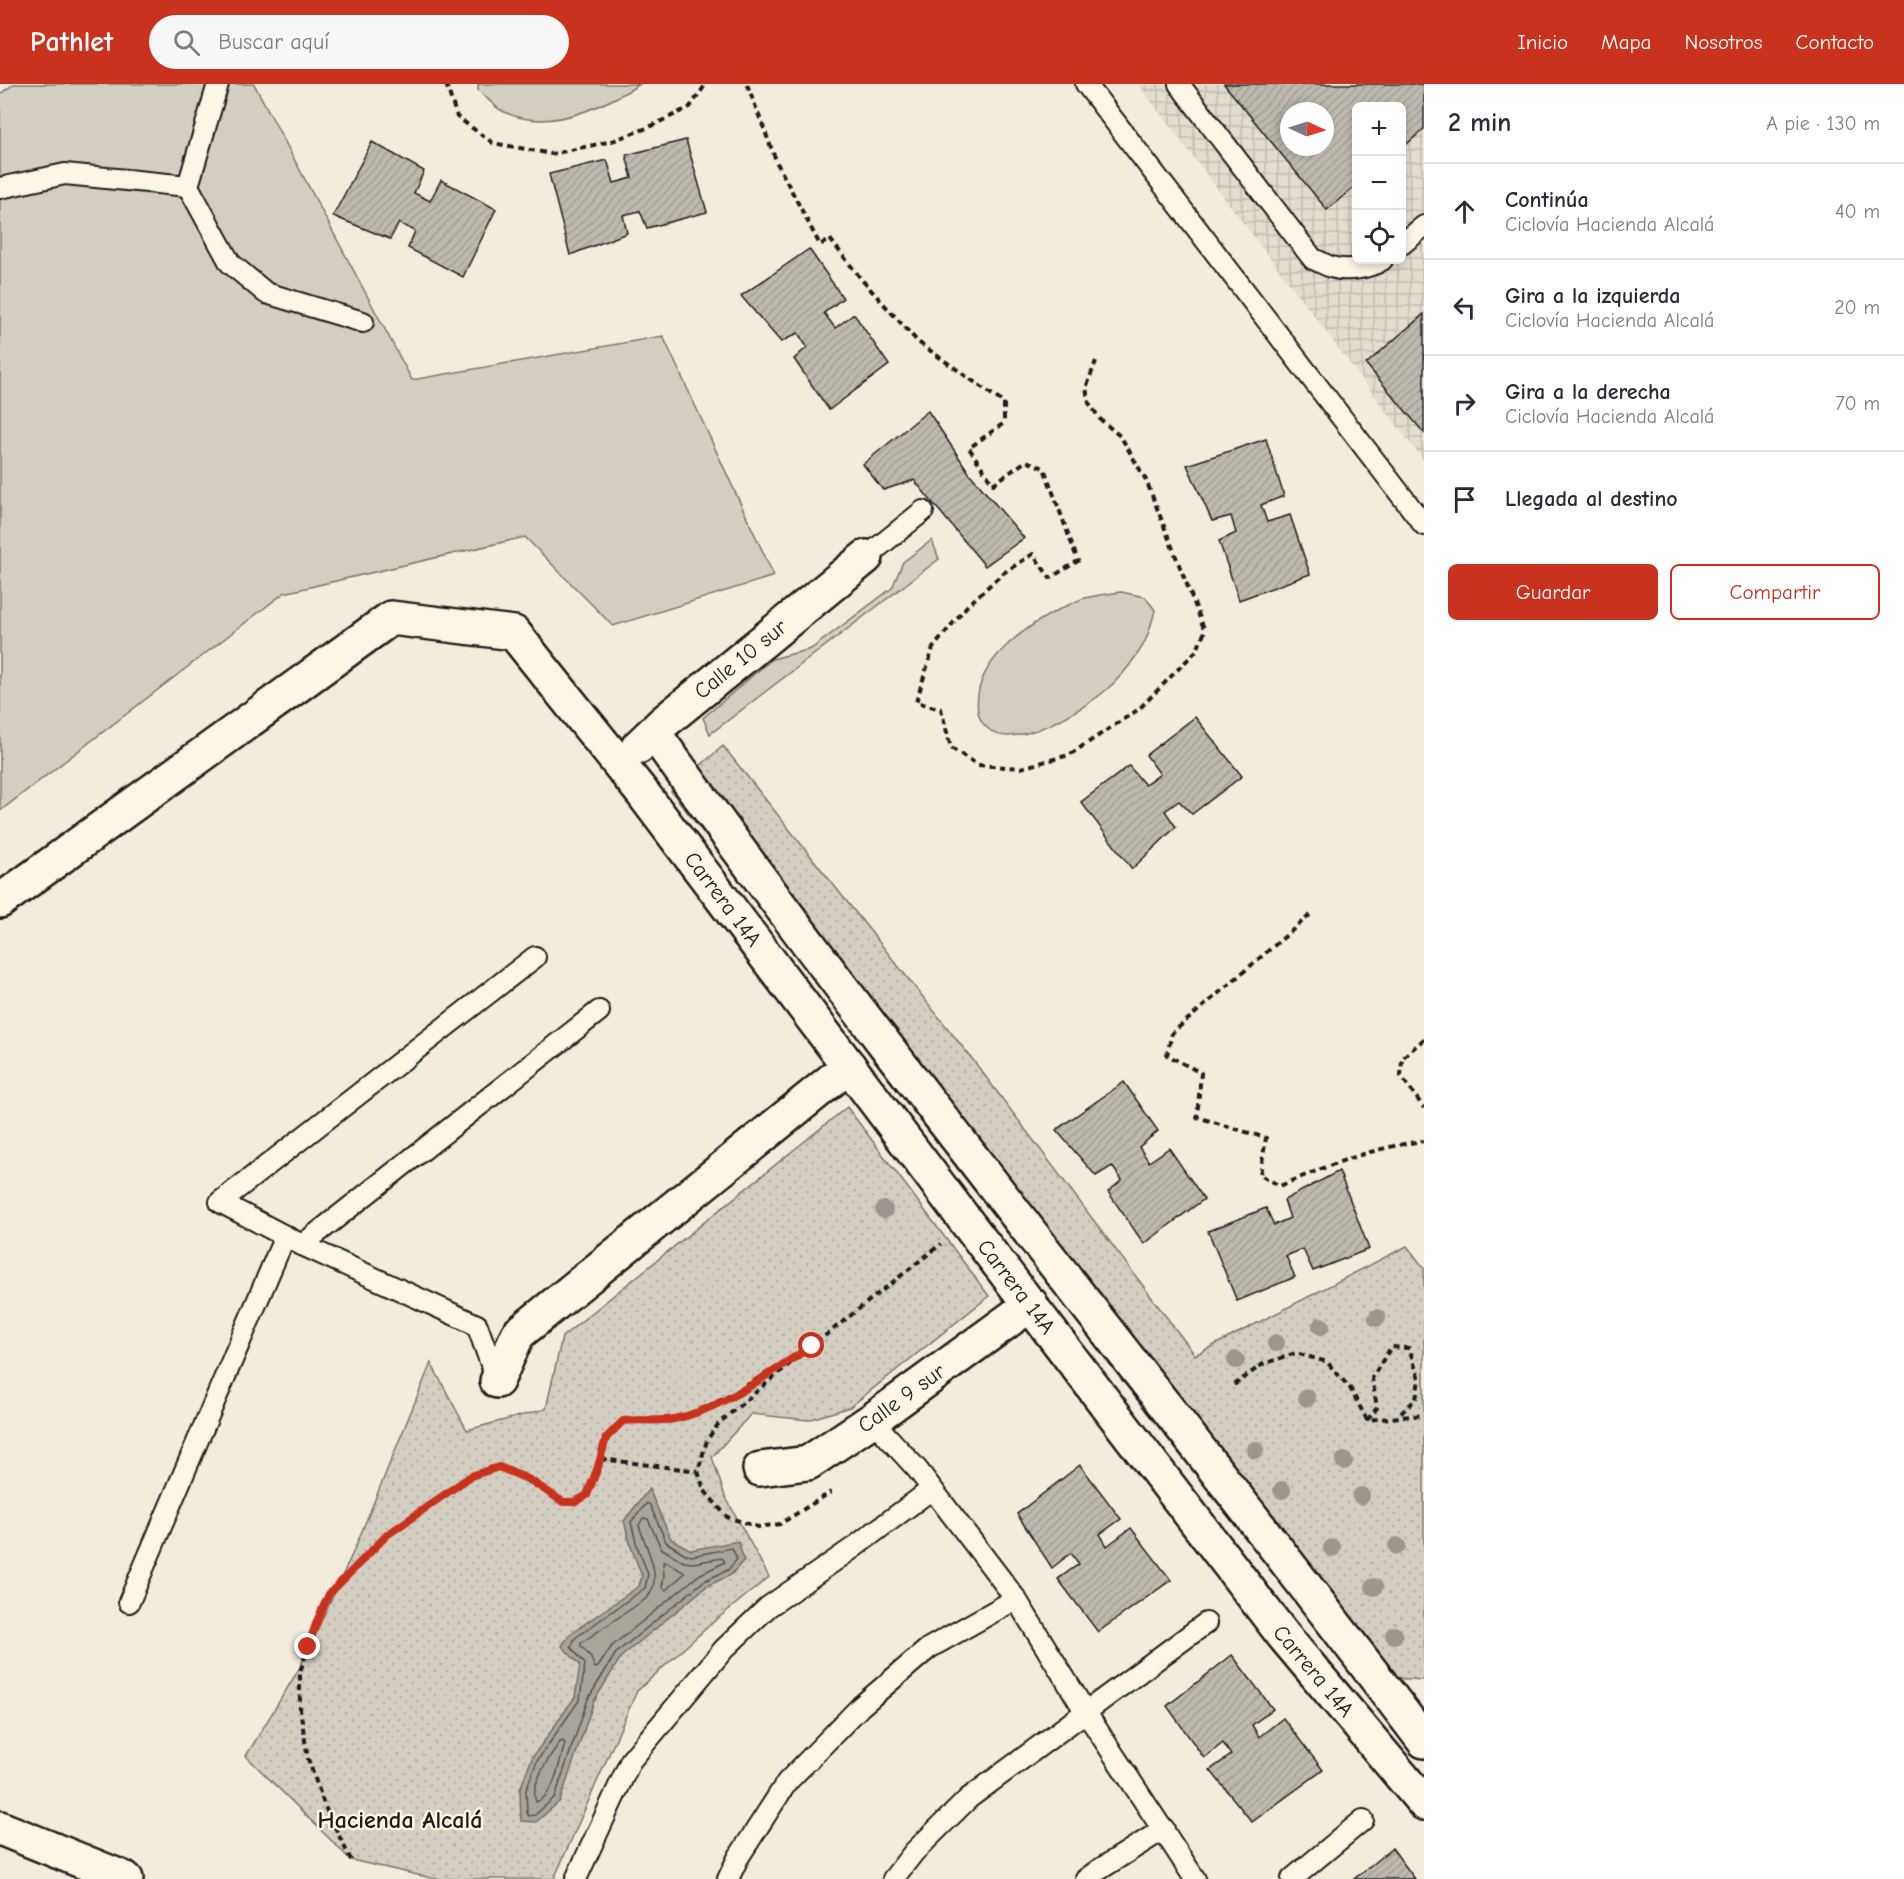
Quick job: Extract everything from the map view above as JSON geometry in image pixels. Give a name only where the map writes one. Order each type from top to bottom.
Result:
[{"type":"street","name":"Calle 10 sur","points":[[618,763],[664,722],[866,557]]},
{"type":"street","name":"Carrera 14A","points":[[0,901],[391,618],[514,633],[618,763],[1283,1635],[1424,1803]]},
{"type":"street","name":"Carrera 14A","points":[[654,733],[737,849],[886,1047],[1424,1742]]},
{"type":"street","points":[[497,1381],[518,1334],[849,1066]]},
{"type":"street","name":"Calle 9 sur","points":[[760,1469],[808,1463],[872,1420],[1031,1304]]},
{"type":"street","points":[[1395,1767],[1424,1742]]},
{"type":"street","points":[[0,1828],[126,1879]]},
{"type":"lane","points":[[218,84],[188,186],[230,263],[266,293],[363,322]]},
{"type":"lane","points":[[1086,84],[1424,525]]},
{"type":"lane","points":[[1179,84],[1313,259],[1332,268],[1354,268],[1377,264]]},
{"type":"lane","points":[[0,188],[64,174],[188,186]]},
{"type":"lane","points":[[1406,240],[1424,226]]},
{"type":"lane","points":[[866,557],[923,511]]},
{"type":"lane","points":[[497,1381],[477,1325],[294,1240],[220,1202],[535,957]]},
{"type":"lane","points":[[129,1602],[294,1240],[599,1011]]},
{"type":"lane","points":[[872,1420],[917,1469],[1016,1599],[1196,1879]]},
{"type":"lane","points":[[576,1879],[631,1760],[724,1649],[768,1607],[932,1489]]},
{"type":"lane","points":[[728,1879],[738,1858],[787,1782],[861,1706],[928,1648],[1016,1599]]},
{"type":"lane","points":[[893,1879],[914,1852],[969,1798],[1206,1623]]},
{"type":"lane","points":[[1292,1879],[1363,1820]]},
{"type":"lane","points":[[1086,1879],[1096,1870],[1164,1829]]},
{"type":"path","points":[[446,84],[457,117],[493,143],[552,154],[612,141],[647,128],[690,107],[706,84]]},
{"type":"path","points":[[747,84],[777,163],[820,245],[830,239],[862,280],[918,342],[1004,404],[1004,423],[969,448],[993,484],[1026,461],[1044,468],[1078,561],[1050,578],[1033,554],[1002,574],[966,607],[933,648],[916,702],[941,709],[951,748],[978,765],[1021,768],[1069,755],[1139,709],[1197,650],[1205,631],[1146,480],[1121,437],[1100,419],[1089,403],[1086,388],[1096,362]]},
{"type":"path","points":[[1310,915],[1172,1033],[1167,1055],[1201,1073],[1197,1117],[1266,1138],[1260,1175],[1280,1186],[1343,1159],[1395,1145],[1424,1142]]},
{"type":"path","points":[[1424,1039],[1402,1058],[1401,1076],[1424,1108]]},
{"type":"path","points":[[351,1860],[325,1807],[308,1759],[300,1709],[300,1672],[317,1621],[329,1594],[387,1535],[471,1476],[499,1467],[530,1480],[563,1502],[575,1502],[587,1495],[601,1459],[606,1438],[623,1421],[671,1419],[691,1415],[737,1392],[812,1346],[968,1224]]},
{"type":"path","points":[[1367,1420],[1377,1408],[1372,1378],[1391,1347],[1409,1348],[1419,1380],[1416,1399],[1396,1418]]},
{"type":"path","points":[[1234,1385],[1263,1364],[1296,1353],[1327,1362],[1350,1388],[1367,1420]]},
{"type":"path","points":[[1367,1420],[1424,1415]]},
{"type":"path","points":[[601,1459],[698,1471]]},
{"type":"shaded area","points":[[14,84],[254,84],[412,380],[663,336],[774,576],[613,626],[525,537],[284,593],[0,811],[0,94]]},
{"type":"shaded area","points":[[478,84],[640,84],[590,110],[571,116],[534,120],[516,117],[499,109],[478,90]]},
{"type":"shaded area","points":[[1138,84],[1424,84],[1424,461]]},
{"type":"shaded area","points":[[932,540],[939,559],[710,734],[703,718],[772,659],[811,649],[892,588],[903,562]]},
{"type":"shaded area","points":[[1121,592],[1145,597],[1155,610],[1143,645],[1114,683],[1083,707],[1033,731],[1017,735],[1002,735],[991,731],[983,724],[977,706],[982,680],[989,667],[1010,642],[1037,622],[1064,607],[1085,598]]},
{"type":"shaded area","points":[[723,746],[973,1060],[1195,1355],[1407,1246],[1424,1268],[1424,1680],[1395,1678],[1372,1697],[671,791]]},
{"type":"shaded area","points":[[847,1107],[989,1296],[850,1407],[808,1420],[751,1414],[712,1457],[725,1496],[769,1577],[711,1624],[637,1691],[554,1879],[436,1879],[351,1860],[246,1756],[299,1669],[355,1548],[431,1363],[467,1430],[546,1409],[562,1337]]},
{"type":"water","points":[[649,1489],[671,1539],[691,1550],[738,1541],[744,1560],[731,1575],[707,1586],[621,1657],[594,1701],[560,1801],[536,1822],[521,1821],[520,1789],[532,1758],[575,1697],[580,1665],[562,1646],[570,1634],[639,1586],[642,1576],[624,1521]]},
{"type":"building","points":[[1224,84],[1424,84],[1424,129],[1406,145],[1406,102],[1352,102],[1352,188],[1327,210],[1283,156],[1334,156],[1334,102],[1280,102],[1280,153]]},
{"type":"building","points":[[686,140],[707,212],[647,228],[640,211],[623,215],[627,233],[570,255],[549,174],[607,160],[614,183],[632,178],[626,155]]},
{"type":"building","points":[[372,142],[424,171],[414,193],[430,201],[441,180],[496,209],[463,277],[408,248],[415,231],[399,223],[390,239],[333,216]]},
{"type":"building","points":[[809,249],[843,298],[824,313],[835,328],[854,314],[889,365],[829,410],[794,359],[807,347],[798,333],[781,342],[741,296]]},
{"type":"building","points":[[1424,314],[1424,433],[1366,364]]},
{"type":"building","points":[[928,411],[970,474],[1024,538],[985,566],[914,480],[883,490],[863,464]]},
{"type":"building","points":[[1266,439],[1284,496],[1261,505],[1267,522],[1290,515],[1310,574],[1239,600],[1219,541],[1236,533],[1231,516],[1212,521],[1187,465]]},
{"type":"building","points":[[1195,717],[1242,776],[1192,814],[1179,801],[1165,811],[1176,827],[1132,869],[1081,802],[1129,766],[1145,785],[1160,774],[1146,755]]},
{"type":"building","points":[[1124,1082],[1158,1131],[1139,1147],[1149,1162],[1169,1148],[1204,1199],[1144,1244],[1108,1192],[1122,1180],[1112,1166],[1096,1176],[1056,1130]]},
{"type":"building","points":[[1339,1171],[1369,1249],[1313,1271],[1303,1249],[1286,1256],[1295,1277],[1237,1301],[1208,1231],[1266,1208],[1274,1225],[1290,1218],[1284,1200]]},
{"type":"building","points":[[1080,1465],[1121,1519],[1100,1534],[1107,1546],[1131,1528],[1171,1580],[1098,1632],[1058,1579],[1079,1564],[1071,1553],[1052,1568],[1017,1514]]},
{"type":"building","points":[[1232,1655],[1273,1709],[1252,1725],[1259,1737],[1283,1718],[1323,1770],[1252,1822],[1210,1770],[1231,1755],[1223,1743],[1204,1758],[1167,1706]]},
{"type":"building","points":[[1392,1848],[1415,1879],[1354,1879]]},
{"type":"district","name":"Hacienda Alcalá","points":[[400,1820]]},
{"type":"route","points":[[308,1647],[329,1594],[387,1535],[471,1476],[499,1467],[530,1480],[563,1502],[575,1502],[587,1495],[606,1438],[623,1421],[671,1419],[691,1415],[737,1392],[812,1346]]}]
